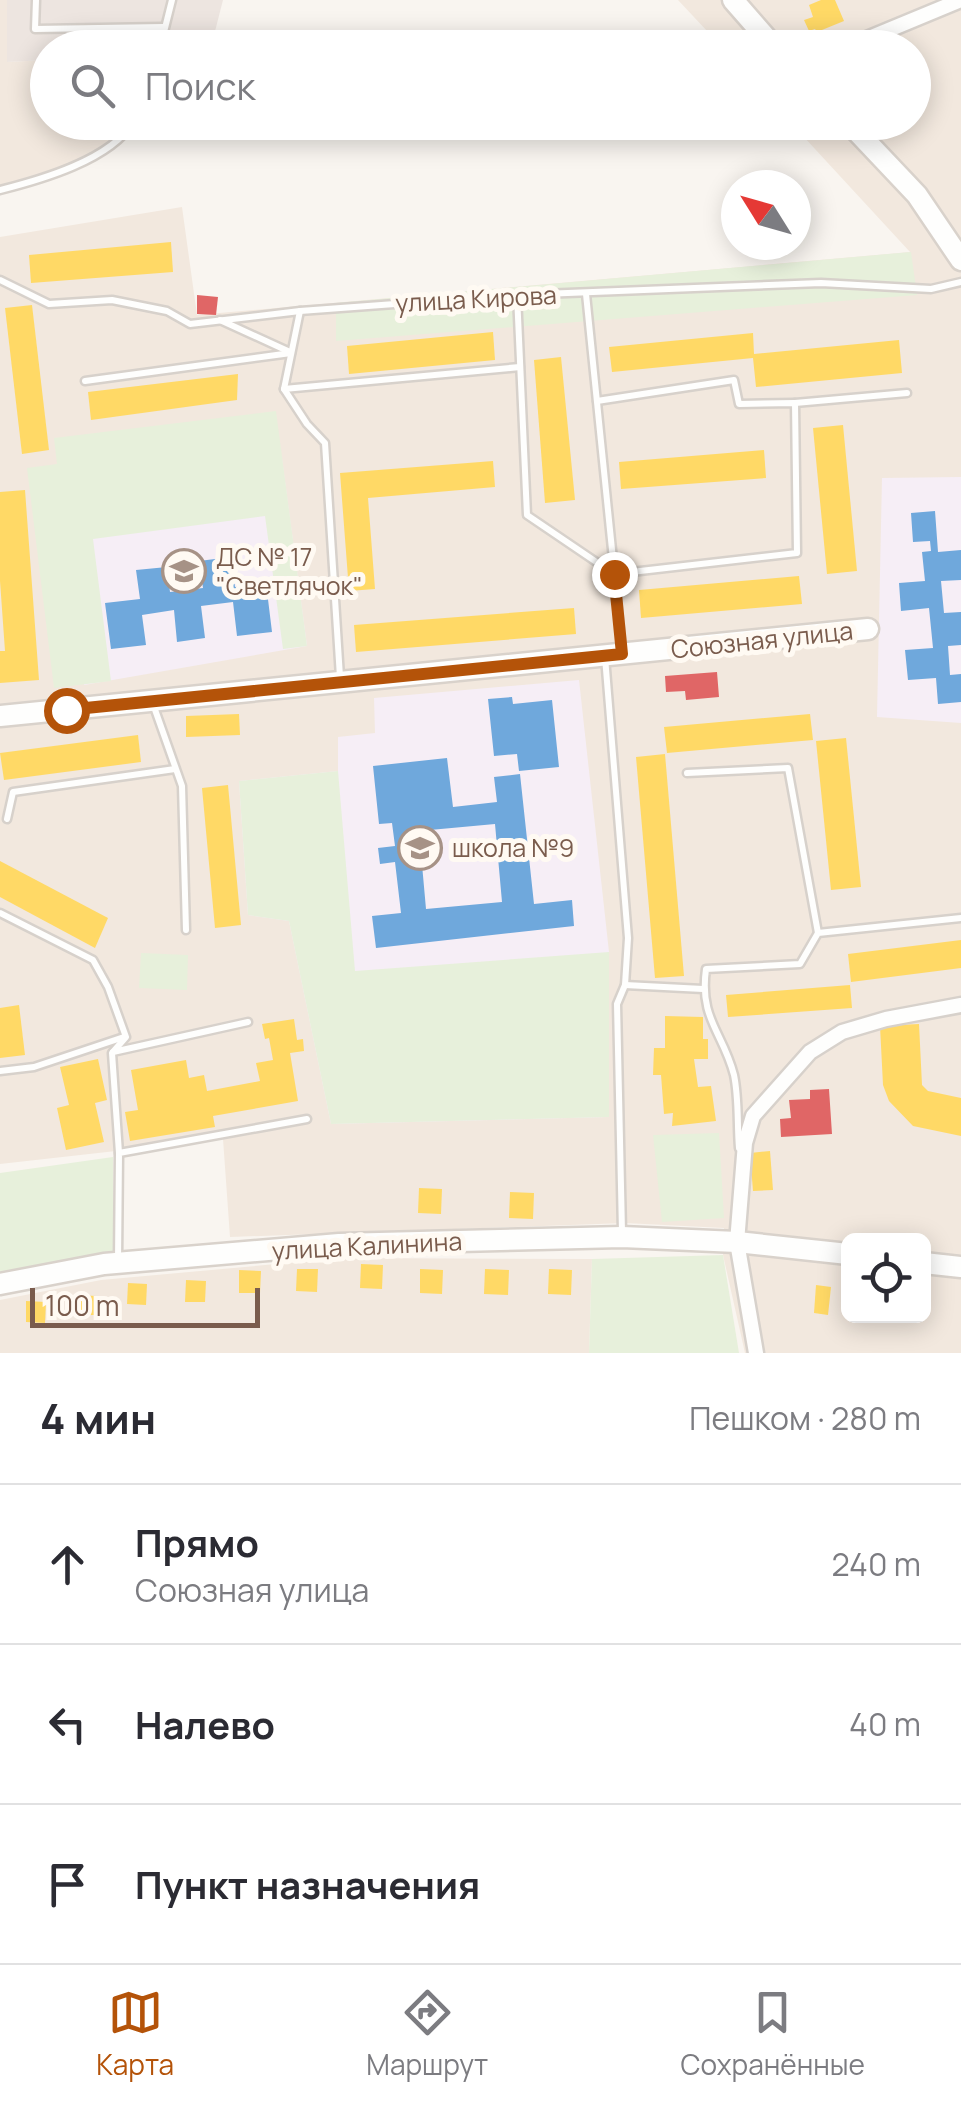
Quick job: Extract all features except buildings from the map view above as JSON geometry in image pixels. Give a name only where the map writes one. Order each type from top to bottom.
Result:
[{"type":"street","points":[[733,0],[759,30]]},
{"type":"street","points":[[888,30],[961,0]]},
{"type":"street","points":[[865,140],[917,195],[961,260]]},
{"type":"street","name":"Союзная улица","points":[[0,716],[868,629]]},
{"type":"street","points":[[756,1353],[737,1242],[745,1142],[753,1116],[810,1052],[842,1032],[961,1005]]},
{"type":"street","name":"улица Калинина","points":[[0,1284],[118,1263],[339,1244],[622,1237],[737,1242],[841,1253]]},
{"type":"street","points":[[931,1264],[961,1267]]},
{"type":"lane","points":[[36,0],[36,29],[164,27]]},
{"type":"lane","points":[[163,30],[172,0]]},
{"type":"lane","points":[[0,190],[48,178],[101,152],[114,140]]},
{"type":"lane","name":"улица Кирова","points":[[0,280],[49,304],[112,300],[167,311],[190,324],[300,311],[517,295],[821,283],[931,289],[961,282]]},
{"type":"lane","points":[[586,294],[614,574],[614,655],[628,938],[625,985],[617,1004],[622,1237]]},
{"type":"lane","points":[[517,295],[527,515],[614,574],[797,553],[796,403]]},
{"type":"lane","points":[[300,311],[284,388],[307,424],[325,443],[342,683]]},
{"type":"lane","points":[[218,320],[291,353]]},
{"type":"lane","points":[[85,382],[291,353]]},
{"type":"lane","points":[[284,388],[520,366]]},
{"type":"lane","points":[[597,401],[734,380],[739,404],[906,393]]},
{"type":"lane","points":[[152,703],[182,786],[186,930]]},
{"type":"lane","points":[[687,773],[788,768],[818,933],[800,964],[706,968],[703,988],[710,1024],[734,1078],[744,1191]]},
{"type":"lane","points":[[6,819],[13,792],[175,769]]},
{"type":"lane","points":[[0,913],[93,960],[108,987],[126,1037]]},
{"type":"lane","points":[[818,933],[961,918]]},
{"type":"lane","points":[[625,985],[703,988]]},
{"type":"lane","points":[[112,1053],[248,1022]]},
{"type":"lane","points":[[118,1263],[120,1153],[112,1053],[126,1037]]},
{"type":"lane","points":[[0,1072],[34,1067],[126,1037]]},
{"type":"lane","points":[[120,1153],[307,1119]]},
{"type":"shaded area","points":[[0,0],[7,0],[7,62],[30,61],[30,140],[114,140],[101,152],[47,178],[0,190]]},
{"type":"shaded area","points":[[7,0],[223,0],[215,30],[30,30],[30,61],[7,62]]},
{"type":"shaded area","points":[[678,0],[961,0],[961,1353],[745,1353],[723,1255],[724,1228],[625,1223],[230,1237],[223,1139],[0,1164],[0,237],[182,207],[197,315],[910,252],[807,140],[931,140],[931,30],[706,30]]},
{"type":"shaded area","name":"ДС № 17 \"Светлячок\"","points":[[282,459],[307,646],[84,685],[63,497]]},
{"type":"shaded area","points":[[961,477],[961,723],[877,717],[882,478]]},
{"type":"shaded area","name":"школа №9","points":[[579,680],[609,952],[609,1117],[331,1124],[289,921],[248,915],[239,781],[338,771],[338,737],[375,733],[374,698]]},
{"type":"shaded area","points":[[343,1258],[592,1259],[589,1353],[0,1353],[0,1300],[101,1280]]},
{"type":"green space","points":[[911,252],[917,295],[336,341],[336,303]]},
{"type":"green space","points":[[276,411],[307,646],[283,649],[265,516],[93,539],[111,681],[54,688],[27,468],[57,464],[54,438]]},
{"type":"green space","points":[[338,771],[355,971],[609,952],[609,1117],[331,1124],[289,921],[248,915],[239,781]]},
{"type":"green space","points":[[141,953],[188,955],[187,990],[139,988]]},
{"type":"green space","points":[[719,1133],[724,1218],[662,1222],[653,1135]]},
{"type":"green space","points":[[113,1157],[113,1251],[0,1273],[0,1173]]},
{"type":"green space","points":[[723,1255],[739,1353],[589,1353],[592,1259]]},
{"type":"place","name":"ДС № 17 \"Светлячок\"","points":[[184,571]]},
{"type":"place","name":"школа №9","points":[[420,848]]},
{"type":"route","points":[[66,710],[622,654],[614,574]]}]
